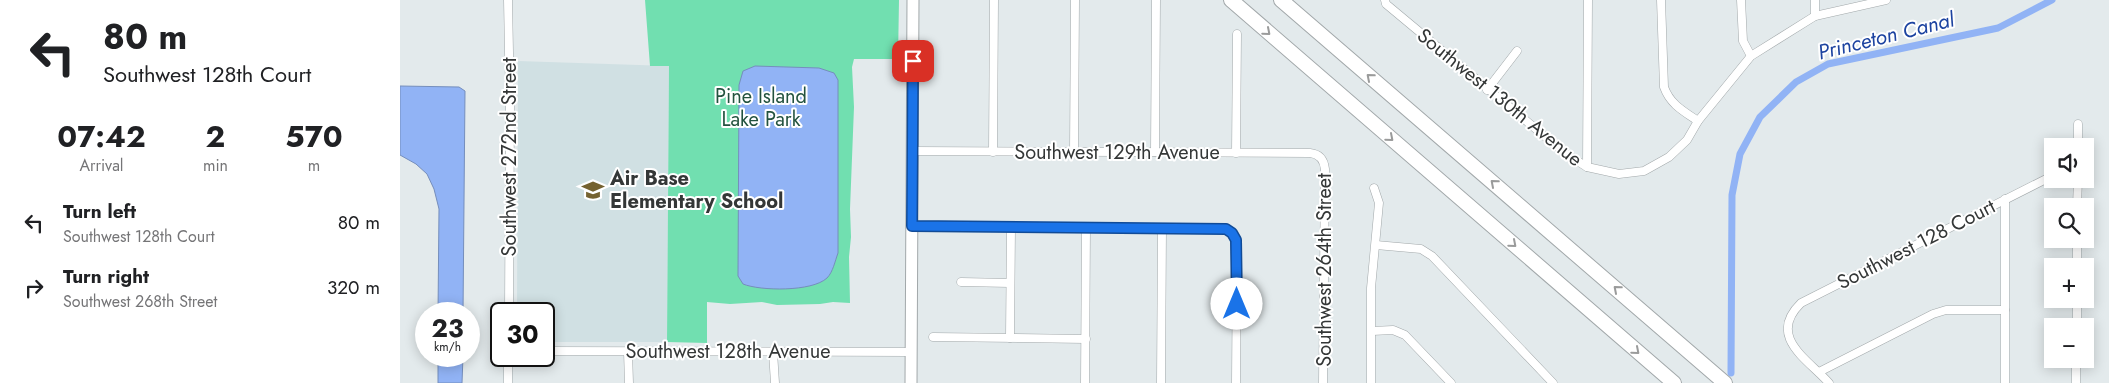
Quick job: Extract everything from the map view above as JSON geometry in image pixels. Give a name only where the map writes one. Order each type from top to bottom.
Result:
[{"type":"highway","points":[[1231,0],[1674,383]]},
{"type":"highway","points":[[1281,0],[1725,383]]},
{"type":"main road","points":[[911,383],[913,0]]},
{"type":"street","name":"Southwest 272nd Street","points":[[508,0],[510,105],[509,302]]},
{"type":"street","points":[[993,152],[994,0]]},
{"type":"street","points":[[1074,152],[1076,0]]},
{"type":"street","points":[[1155,152],[1156,0]]},
{"type":"street","points":[[1587,167],[1588,0]]},
{"type":"street","points":[[1662,0],[1664,87],[1667,97],[1676,106],[1698,121]]},
{"type":"street","points":[[1741,0],[1743,41],[1751,56]]},
{"type":"street","points":[[1815,0],[1815,16]]},
{"type":"street","name":"Southwest 130th Avenue","points":[[1386,2],[1487,90],[1566,154],[1587,167],[1619,174],[1644,171],[1669,157],[1687,140],[1698,121],[1751,56],[1815,16],[1886,0]]},
{"type":"street","points":[[1236,153],[1237,34]]},
{"type":"street","points":[[1487,90],[1517,51]]},
{"type":"street","points":[[2078,124],[2078,138]]},
{"type":"street","name":"Southwest 129th Avenue","points":[[913,151],[1310,153],[1320,157]]},
{"type":"street","name":"Southwest 264th Street","points":[[1320,157],[1325,169],[1323,383]]},
{"type":"street","name":"Southwest 128 Court","points":[[1820,372],[1796,352],[1790,341],[1789,323],[1796,308],[1807,298],[2044,180]]},
{"type":"street","points":[[1371,383],[1371,288],[1379,203],[1374,188]]},
{"type":"street","points":[[2005,199],[2005,383]]},
{"type":"street","points":[[912,226],[1222,228],[1232,233],[1237,245],[1236,383]]},
{"type":"street","points":[[1010,338],[1011,227]]},
{"type":"street","points":[[1085,383],[1086,227]]},
{"type":"street","points":[[1161,383],[1162,228]]},
{"type":"street","points":[[1376,245],[1422,249],[1432,256],[1553,383]]},
{"type":"street","points":[[961,282],[1010,283]]},
{"type":"street","points":[[1829,383],[1820,372],[1933,314],[1946,310],[2005,310]]},
{"type":"street","points":[[1372,331],[1393,330],[1405,335],[1451,383]]},
{"type":"street","points":[[933,337],[1086,339]]},
{"type":"street","name":"Southwest 128th Avenue","points":[[555,351],[912,352]]},
{"type":"street","points":[[628,351],[629,383]]},
{"type":"street","points":[[773,352],[775,383]]},
{"type":"street","points":[[508,367],[508,383]]},
{"type":"street","points":[[2076,368],[2076,383]]},
{"type":"shaded area","name":"Air Base Elementary School","points":[[518,61],[669,66],[667,342],[555,342],[555,302],[517,302]]},
{"type":"green space","name":"Pine Island Lake Park","points":[[645,0],[899,0],[898,59],[854,59],[852,67],[854,107],[849,257],[850,303],[777,305],[762,302],[730,304],[707,302],[707,343],[667,342],[669,66],[650,66]]},
{"type":"water","points":[[755,66],[819,68],[834,73],[838,80],[838,253],[829,276],[820,283],[810,286],[786,289],[761,288],[743,284],[738,276],[739,85],[743,71]]},
{"type":"water","points":[[400,86],[459,87],[465,91],[463,302],[438,302],[439,209],[434,189],[427,174],[416,164],[400,155]]},
{"type":"water","points":[[438,367],[463,367],[462,383],[438,383]]},
{"type":"waterway","name":"Princeton Canal","points":[[1731,373],[1732,195],[1740,154],[1760,117],[1796,82],[1828,64],[1998,28],[2052,0]]},
{"type":"place","name":"Air Base Elementary School","points":[[593,190]]},
{"type":"route","points":[[913,61],[912,226],[1222,228],[1232,233],[1237,245],[1237,304]]}]
